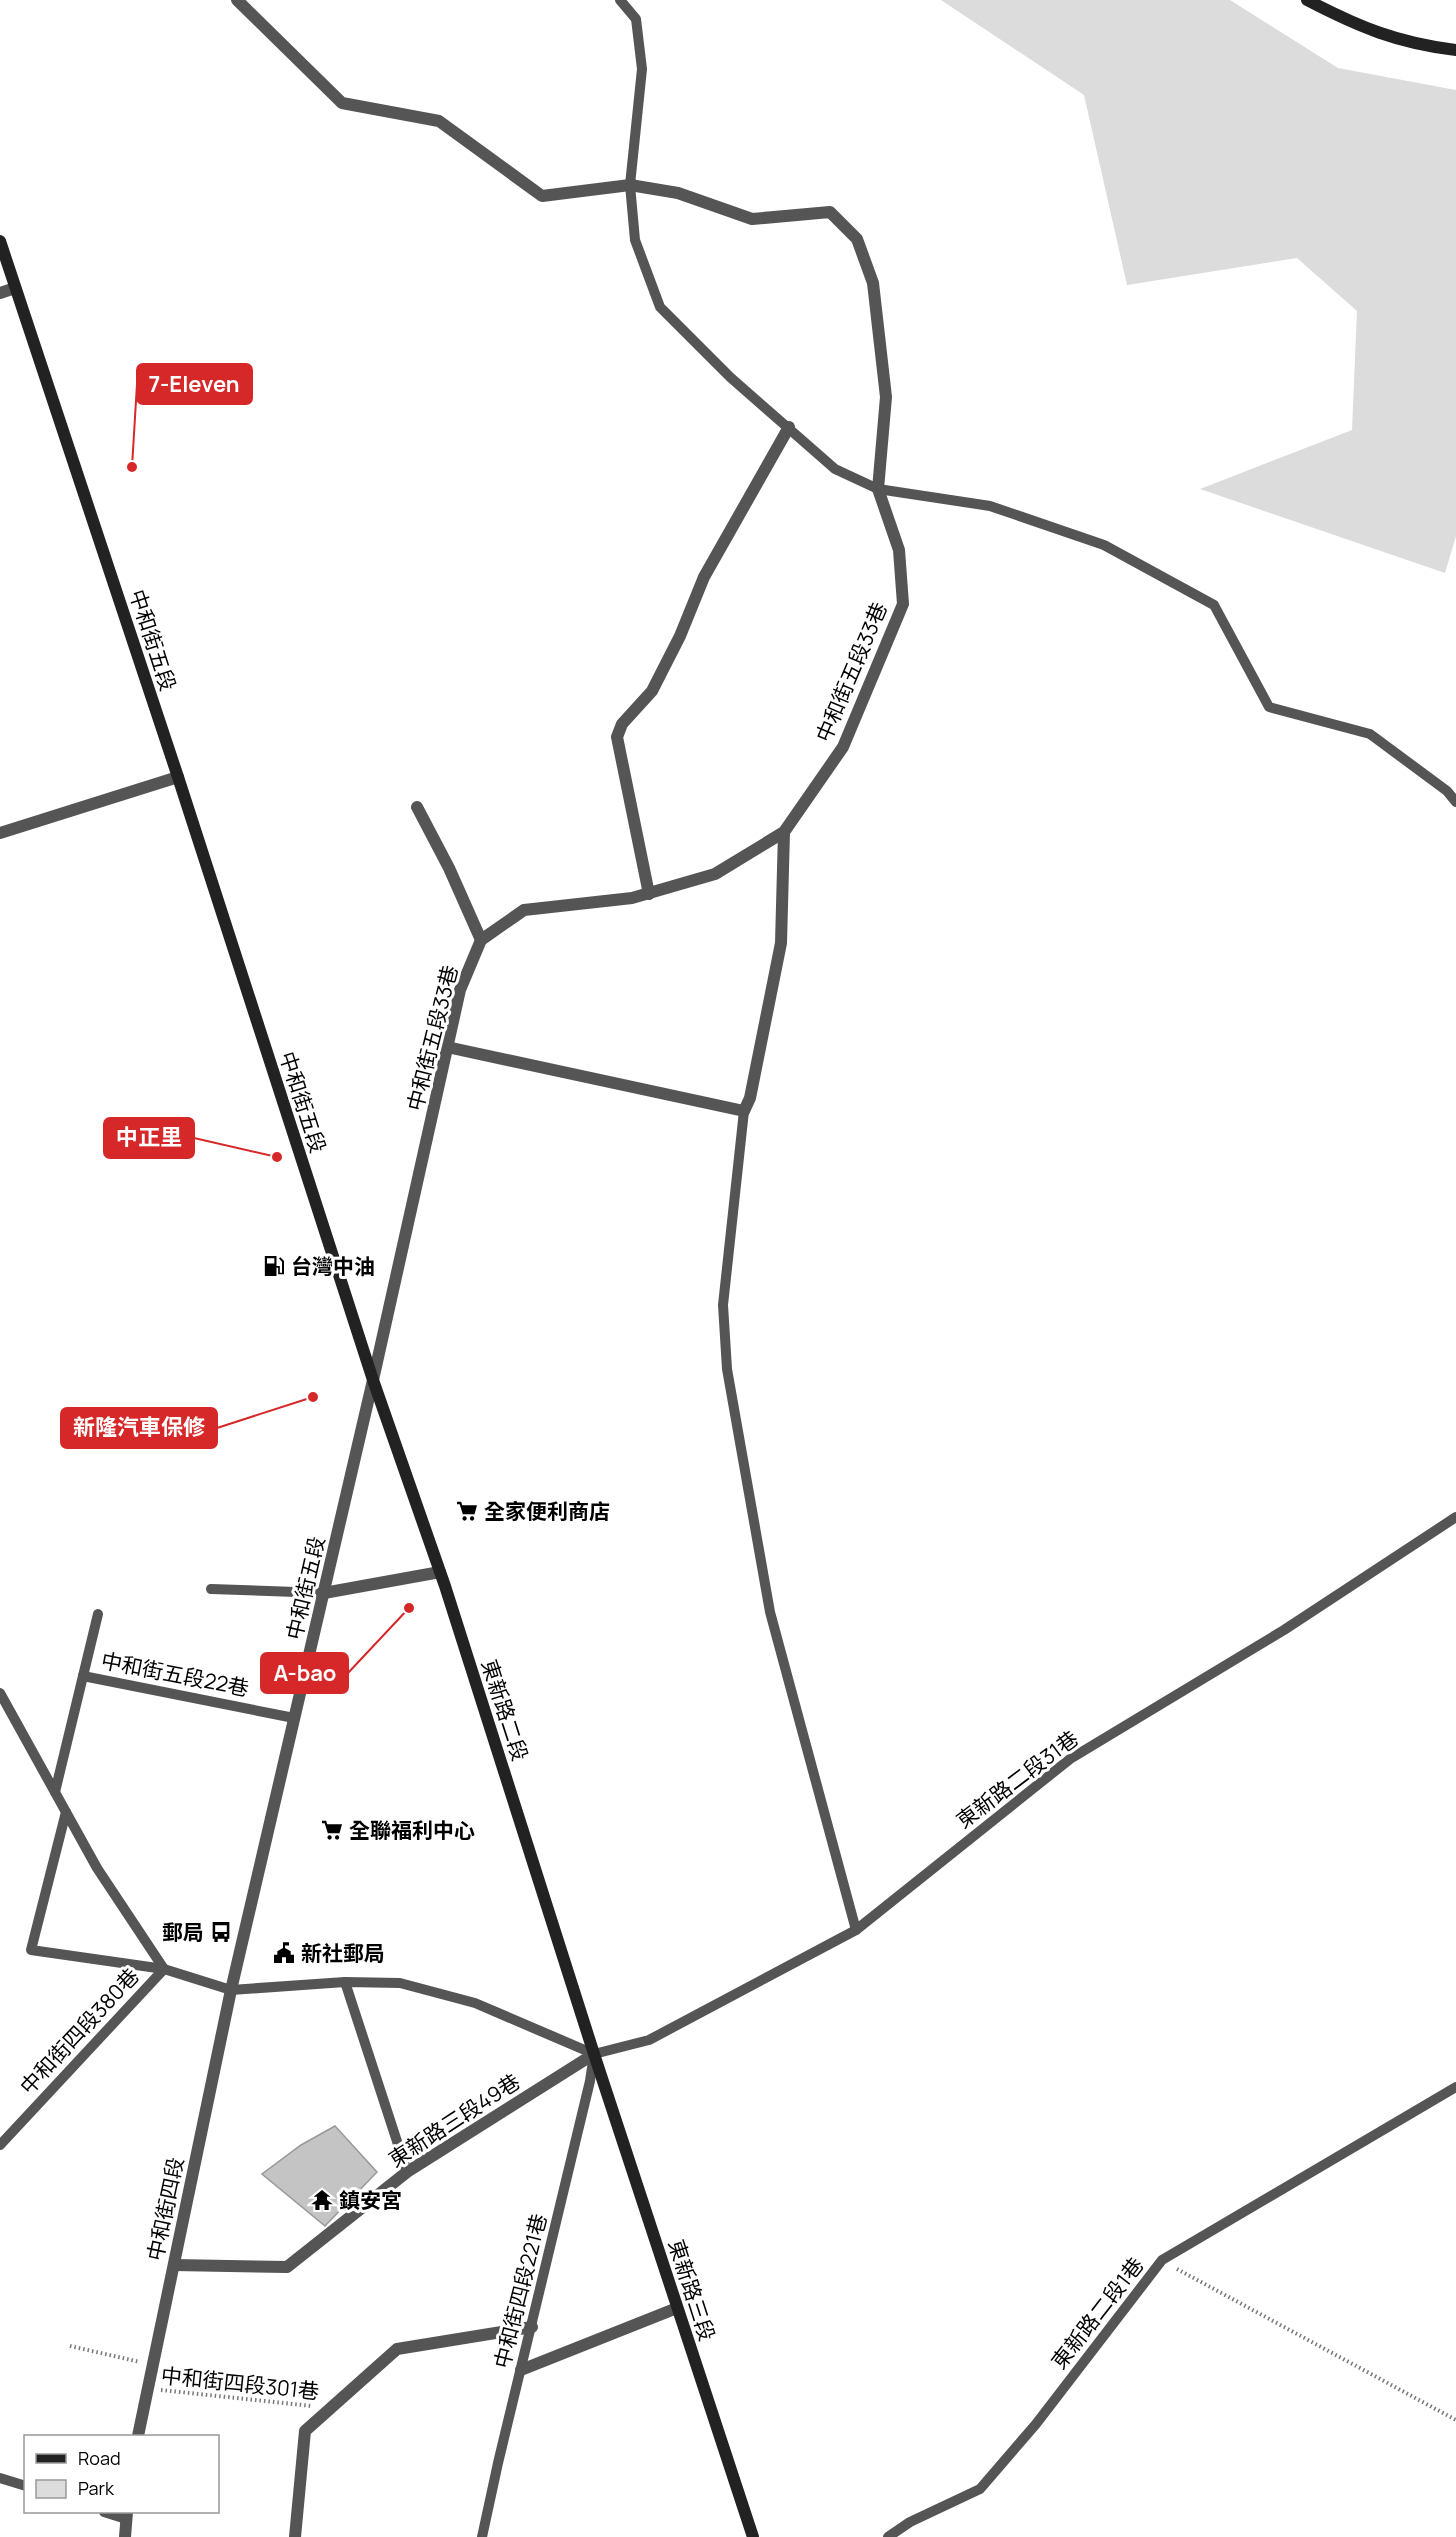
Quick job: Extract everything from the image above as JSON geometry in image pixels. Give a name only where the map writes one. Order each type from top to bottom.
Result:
[{"type":"main road","points":[[1307,0],[1362,27],[1394,39],[1456,50]]},
{"type":"main road","name":"中和街五段","points":[[0,241],[178,777],[373,1380]]},
{"type":"main road","name":"東新路二段","points":[[373,1380],[440,1572],[594,2054]]},
{"type":"main road","name":"東新路三段","points":[[594,2054],[753,2537]]},
{"type":"street","name":"中和街五段33巷","points":[[237,0],[342,102],[439,121],[542,196],[630,186],[678,193],[752,219],[830,212],[857,239],[873,283],[886,397],[878,489],[899,550],[903,604],[843,747],[784,832],[715,874],[633,898],[524,909],[481,940],[460,990],[373,1380]]},
{"type":"street","points":[[0,293],[15,288]]},
{"type":"street","points":[[649,894],[617,737],[622,724],[652,691],[680,636],[704,577],[789,426]]},
{"type":"street","points":[[0,833],[178,777]]},
{"type":"street","points":[[417,807],[449,868],[481,940]]},
{"type":"street","points":[[447,1047],[744,1111],[750,1098],[781,943],[784,832]]},
{"type":"street","name":"中和街五段","points":[[231,1990],[373,1380]]},
{"type":"street","points":[[324,1593],[440,1572]]},
{"type":"street","name":"中和街四段","points":[[138,2435],[231,1990]]},
{"type":"street","name":"東新路三段49巷","points":[[174,2265],[287,2267],[407,2172],[594,2054]]},
{"type":"street","points":[[521,2370],[677,2308]]},
{"type":"street","points":[[295,2537],[304,2431],[397,2349],[532,2327]]},
{"type":"street","points":[[124,2537],[127,2515]]},
{"type":"lane","points":[[620,0],[636,19],[642,69],[630,186],[635,240],[660,307],[730,377],[789,426],[835,469],[878,489],[990,506],[1104,544],[1214,605],[1269,707],[1370,734],[1447,791],[1456,802]]},
{"type":"lane","points":[[744,1111],[723,1305],[727,1369],[770,1612],[856,1930]]},
{"type":"lane","name":"東新路二段31巷","points":[[594,2054],[650,2040],[856,1930],[1071,1759],[1284,1630],[1456,1517]]},
{"type":"lane","points":[[211,1589],[324,1593]]},
{"type":"lane","name":"中和街五段22巷","points":[[55,1792],[98,1614]]},
{"type":"lane","name":"中和街五段22巷","points":[[83,1676],[294,1718]]},
{"type":"lane","points":[[0,1693],[98,1868],[164,1969]]},
{"type":"lane","points":[[66,1812],[31,1950],[164,1969]]},
{"type":"lane","name":"中和街四段380巷","points":[[0,2145],[164,1969],[231,1990]]},
{"type":"lane","points":[[345,1982],[407,2172]]},
{"type":"lane","points":[[231,1990],[345,1982],[400,1983],[476,2003],[594,2054]]},
{"type":"lane","name":"中和街四段221巷","points":[[482,2537],[590,2080],[594,2054]]},
{"type":"lane","name":"東新路二段1巷","points":[[888,2537],[919,2518],[980,2489],[1036,2424],[1162,2260],[1456,2087]]},
{"type":"lane","points":[[0,2478],[24,2486]]},
{"type":"path","points":[[1162,2260],[1456,2420]]},
{"type":"path","points":[[70,2346],[152,2365]]},
{"type":"path","name":"中和街四段301巷","points":[[147,2388],[330,2408]]},
{"type":"green space","points":[[941,0],[1230,0],[1338,68],[1456,90],[1456,536],[1445,573],[1200,489],[1352,430],[1357,311],[1297,258],[1127,285],[1084,95]]},
{"type":"building","name":"鎮安宮","points":[[335,2126],[377,2172],[325,2226],[262,2174],[301,2145]]},
{"type":"place","name":"7-Eleven","points":[[132,467]]},
{"type":"place","name":"中正里","points":[[277,1157]]},
{"type":"place","name":"台灣中油","points":[[274,1266]]},
{"type":"place","name":"新隆汽車保修","points":[[313,1397]]},
{"type":"place","name":"全家便利商店","points":[[467,1511]]},
{"type":"place","name":"A-bao","points":[[409,1608]]},
{"type":"place","name":"全聯福利中心","points":[[332,1830]]},
{"type":"place","name":"郵局","points":[[221,1932]]},
{"type":"place","name":"新社郵局","points":[[284,1953]]},
{"type":"place","name":"鎮安宮","points":[[322,2200]]}]
